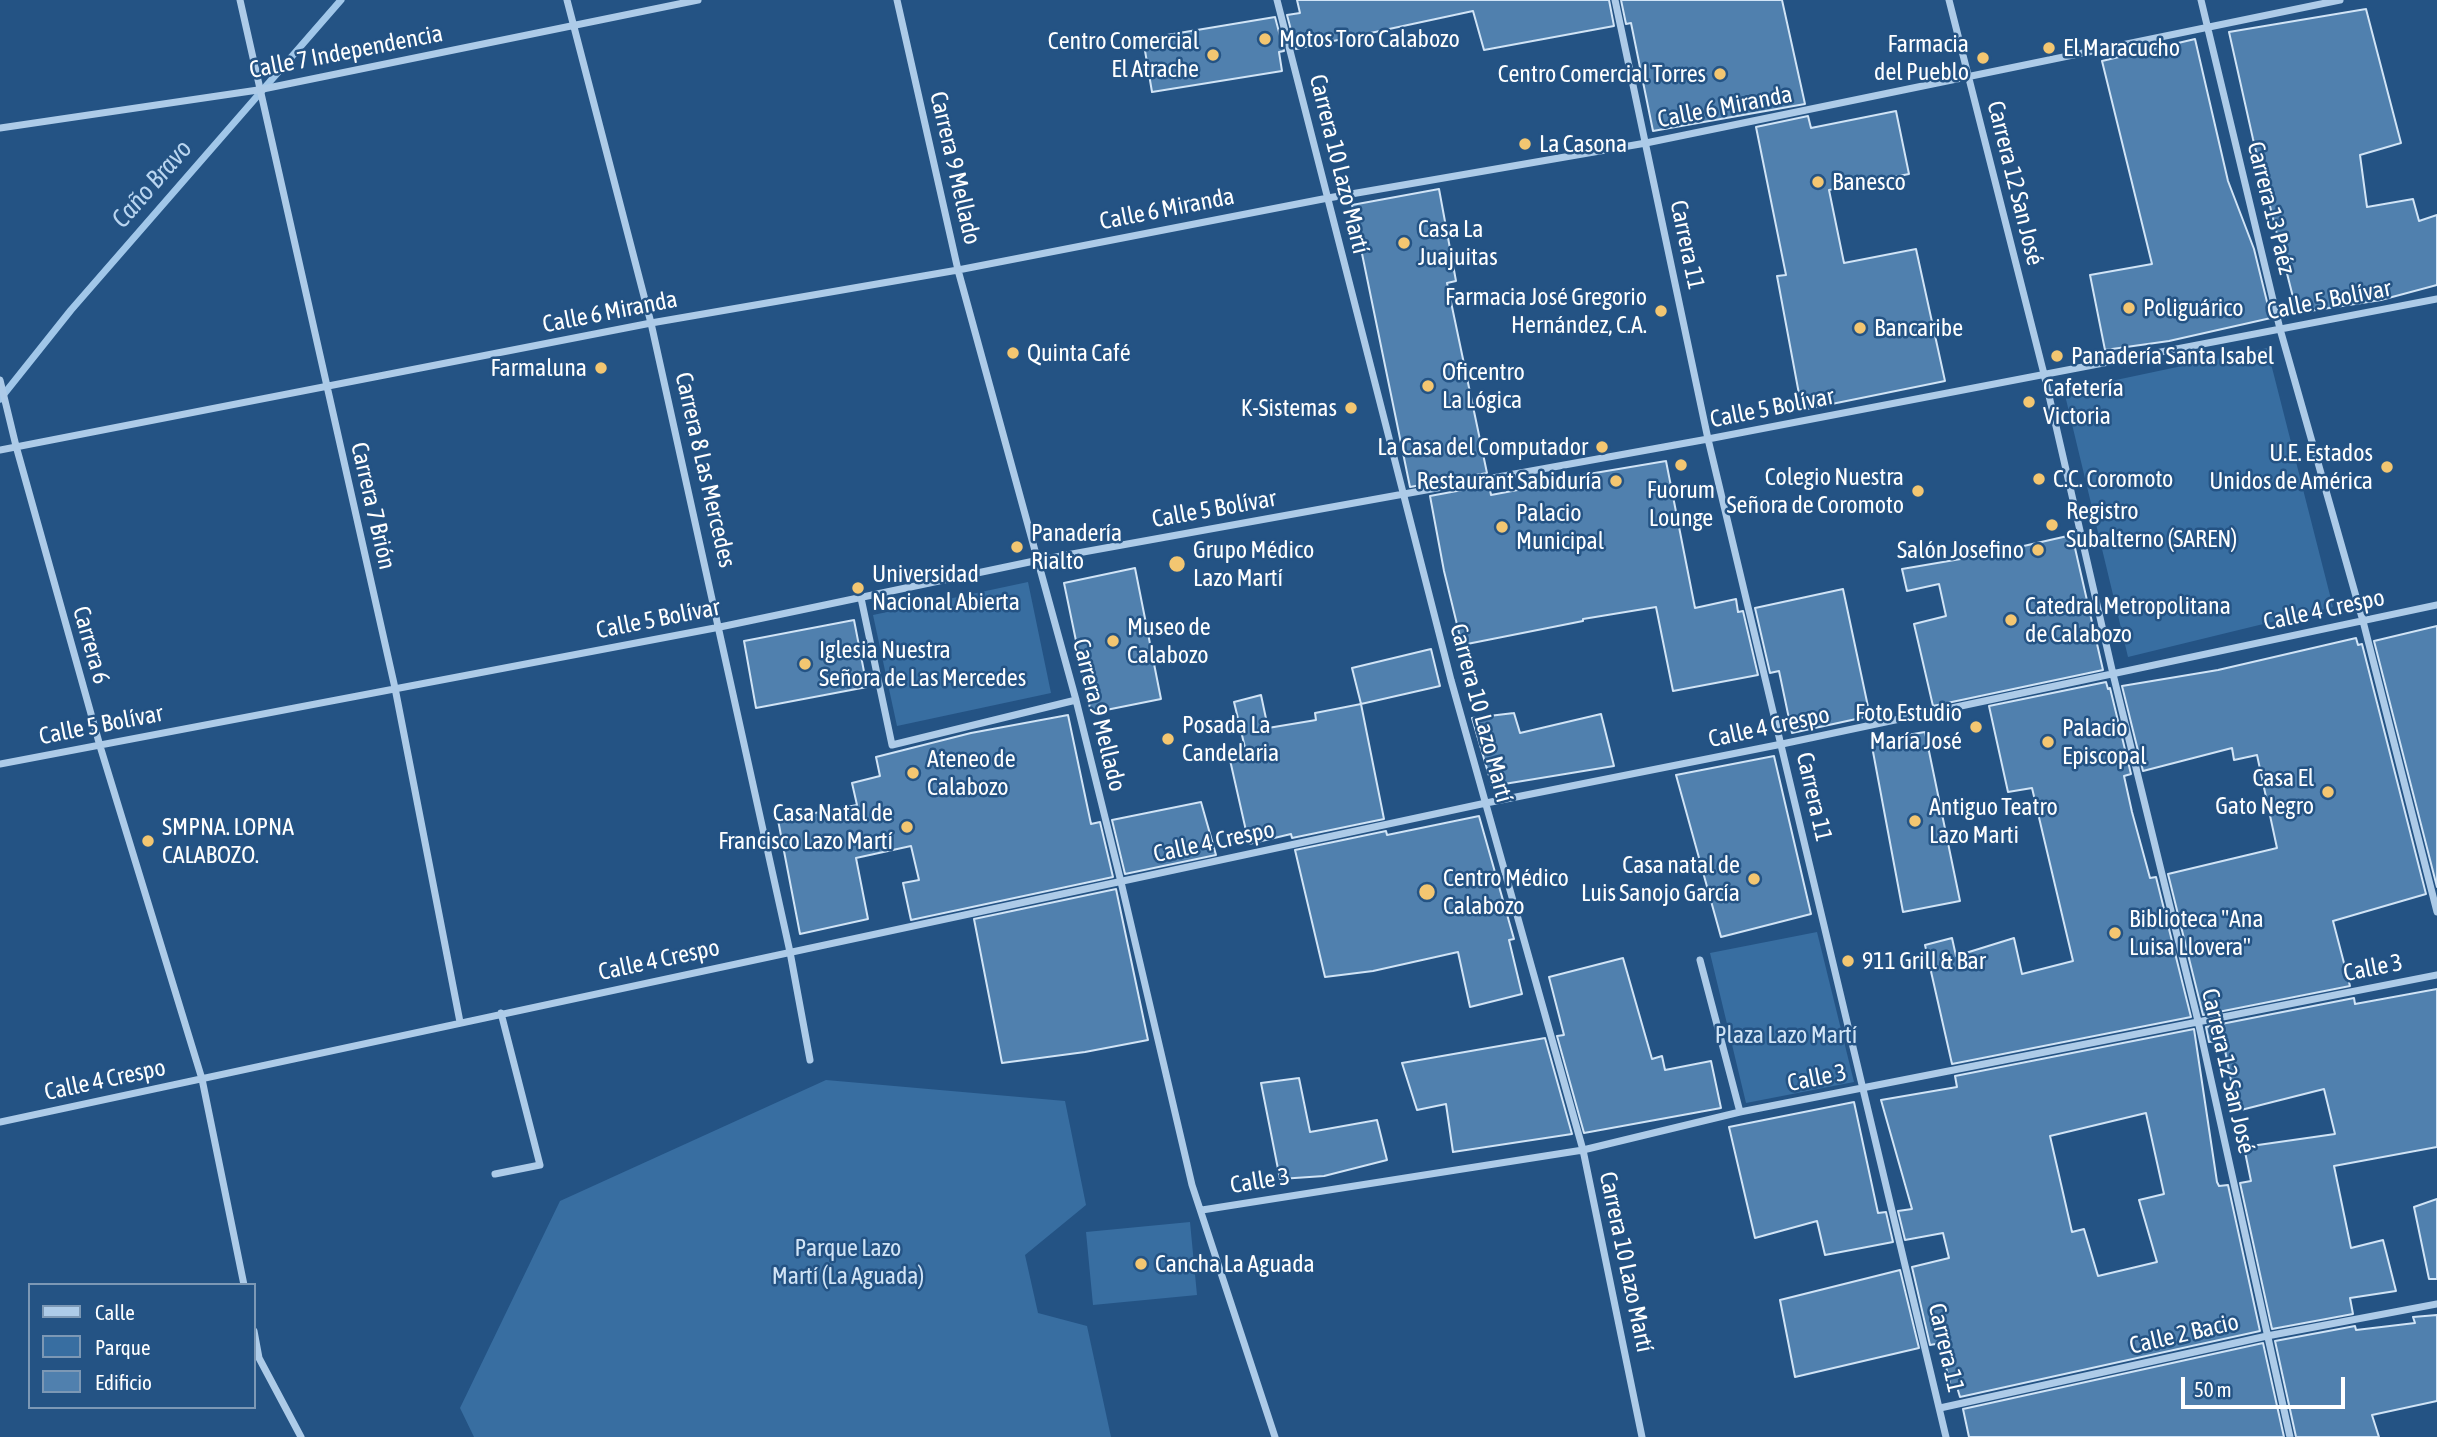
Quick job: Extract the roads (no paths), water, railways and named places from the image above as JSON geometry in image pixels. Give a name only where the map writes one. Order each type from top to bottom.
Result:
[{"type":"street","name":"Carrera 7 Brión","points":[[240,0],[258,90],[395,688],[460,1022]]},
{"type":"street","name":"Carrera 8 Las Mercedes","points":[[567,0],[652,323],[790,952],[810,1060]]},
{"type":"street","name":"Calle 7 Independencia","points":[[0,128],[258,90],[698,0]]},
{"type":"street","name":"Carrera 9 Mellado","points":[[897,0],[958,270],[1076,700],[1192,1185],[1275,1437]]},
{"type":"street","name":"Carrera 10 Lazo Martí","points":[[1276,0],[1403,493],[1583,1150],[1642,1437]]},
{"type":"street","name":"Carrera 11","points":[[1615,0],[1709,439],[1946,1437]]},
{"type":"street","name":"Carrera 12 San José","points":[[1949,0],[2044,374],[2113,674],[2198,1021],[2290,1437]]},
{"type":"street","name":"Carrera 13 Paéz","points":[[2201,0],[2280,328],[2363,621],[2437,912]]},
{"type":"street","name":"Calle 6 Miranda","points":[[0,450],[652,323],[958,270],[1328,198],[1646,143],[2340,0]]},
{"type":"street","name":"Calle 5 Bolívar","points":[[0,764],[720,627],[1039,560],[1709,439],[2437,299]]},
{"type":"street","name":"Carrera 6","points":[[0,380],[100,746],[202,1079],[244,1283]]},
{"type":"street","points":[[861,598],[892,745],[1076,700]]},
{"type":"street","name":"Calle 4 Crespo","points":[[0,1122],[1486,803],[1782,744],[2437,606]]},
{"type":"street","points":[[1700,960],[1740,1112]]},
{"type":"street","name":"Calle 3","points":[[1202,1210],[1583,1150],[1740,1112],[2437,975]]},
{"type":"street","points":[[495,1174],[540,1164],[501,1013]]},
{"type":"street","name":"Calle 2 Bacio","points":[[1940,1408],[2267,1336],[2437,1304]]},
{"type":"street","points":[[256,1342],[264,1369],[301,1437]]},
{"type":"waterway","name":"Caño Bravo","points":[[0,399],[71,310],[341,0]]},
{"type":"place","name":"Motos Toro Calabozo","points":[[1265,39]]},
{"type":"place","name":"El Maracucho","points":[[2049,48]]},
{"type":"place","name":"Centro Comercial El Atrache","points":[[1213,55]]},
{"type":"place","name":"Farmacia del Pueblo","points":[[1983,58]]},
{"type":"place","name":"Centro Comercial Torres","points":[[1720,74]]},
{"type":"place","name":"La Casona","points":[[1525,144]]},
{"type":"place","name":"Banesco","points":[[1818,182]]},
{"type":"place","name":"Casa La Juajuitas","points":[[1404,243]]},
{"type":"place","name":"Poliguárico","points":[[2129,308]]},
{"type":"place","name":"Farmacia José Gregorio Hernández, C.A.","points":[[1661,311]]},
{"type":"place","name":"Bancaribe","points":[[1860,328]]},
{"type":"place","name":"Quinta Café","points":[[1013,353]]},
{"type":"place","name":"Panadería Santa Isabel","points":[[2057,356]]},
{"type":"place","name":"Farmaluna","points":[[601,368]]},
{"type":"place","name":"Oficentro La Lógica","points":[[1428,386]]},
{"type":"place","name":"Cafetería Victoria","points":[[2029,402]]},
{"type":"place","name":"K-Sistemas","points":[[1351,408]]},
{"type":"place","name":"La Casa del Computador","points":[[1602,447]]},
{"type":"place","name":"Fuorum Lounge","points":[[1681,465]]},
{"type":"place","name":"U.E. Estados Unidos de América","points":[[2387,467]]},
{"type":"place","name":"C.C. Coromoto","points":[[2039,479]]},
{"type":"place","name":"Restaurant Sabiduría","points":[[1616,481]]},
{"type":"place","name":"Colegio Nuestra Señora de Coromoto","points":[[1918,491]]},
{"type":"place","name":"Registro Subalterno (SAREN)","points":[[2052,525]]},
{"type":"place","name":"Palacio Municipal","points":[[1502,527]]},
{"type":"place","name":"Panadería Rialto","points":[[1017,547]]},
{"type":"place","name":"Salón Josefino","points":[[2038,550]]},
{"type":"place","name":"Grupo Médico Lazo Martí","points":[[1177,564]]},
{"type":"place","name":"Universidad Nacional Abierta","points":[[858,588]]},
{"type":"place","name":"Catedral Metropolitana de Calabozo","points":[[2011,620]]},
{"type":"place","name":"Museo de Calabozo","points":[[1113,641]]},
{"type":"place","name":"Iglesia Nuestra Señora de Las Mercedes","points":[[805,664]]},
{"type":"place","name":"Foto Estudio María José","points":[[1976,727]]},
{"type":"place","name":"Posada La Candelaria","points":[[1168,739]]},
{"type":"place","name":"Palacio Episcopal","points":[[2048,742]]},
{"type":"place","name":"Ateneo de Calabozo","points":[[913,773]]},
{"type":"place","name":"Casa El Gato Negro","points":[[2328,792]]},
{"type":"place","name":"Antiguo Teatro Lazo Marti","points":[[1915,821]]},
{"type":"place","name":"Casa Natal de Francisco Lazo Martí","points":[[907,827]]},
{"type":"place","name":"SMPNA. LOPNA CALABOZO.","points":[[148,841]]},
{"type":"place","name":"Casa natal de Luis Sanojo García","points":[[1754,879]]},
{"type":"place","name":"Centro Médico Calabozo","points":[[1427,892]]},
{"type":"place","name":"Biblioteca \"Ana Luisa Llovera\"","points":[[2115,933]]},
{"type":"place","name":"911 Grill & Bar","points":[[1848,961]]},
{"type":"place","name":"Cancha La Aguada","points":[[1141,1264]]},
{"type":"park label","name":"Plaza Lazo Martí","points":[[1786,1035]]},
{"type":"park label","name":"Parque Lazo Martí (La Aguada)","points":[[848,1262]]}]
